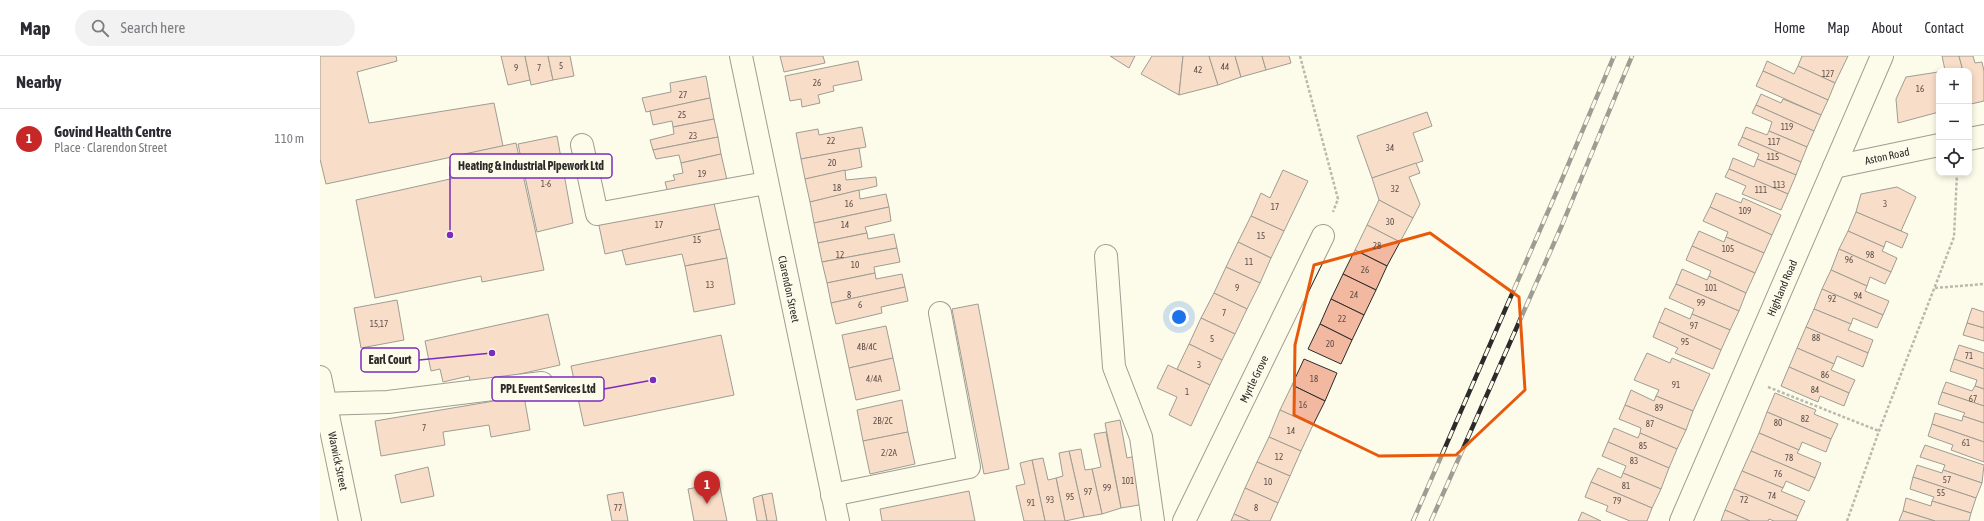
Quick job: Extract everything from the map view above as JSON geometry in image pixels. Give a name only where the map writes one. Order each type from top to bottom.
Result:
[{"type":"street","name":"Clarendon Street","points":[[741,56],[766,183],[838,521]]},
{"type":"street","name":"Highland Road","points":[[1681,521],[1882,56]]},
{"type":"street","points":[[1972,138],[1984,136]]},
{"type":"street","points":[[582,146],[597,214],[766,183]]},
{"type":"street","name":"Aston Road","points":[[1834,167],[1936,146]]},
{"type":"street","name":"Myrtle Grove","points":[[1184,521],[1323,236]]},
{"type":"street","points":[[1106,256],[1114,367],[1141,437],[1153,521]]},
{"type":"street","points":[[832,495],[969,467],[940,313]]},
{"type":"street","name":"Warwick Street","points":[[320,377],[323,404],[350,521]]},
{"type":"street","points":[[323,404],[388,402],[542,383]]},
{"type":"path","points":[[1300,56],[1338,199],[1323,236]]},
{"type":"path","points":[[1847,521],[1879,431],[1954,237],[1957,176]]},
{"type":"path","points":[[1935,288],[1984,284]]},
{"type":"path","points":[[1743,378],[1879,431]]},
{"type":"highlighted area","points":[[1430,233],[1519,297],[1525,390],[1456,455],[1379,456],[1294,415],[1295,345],[1314,265]]},
{"type":"building","points":[[320,56],[396,56],[397,61],[357,72],[369,123],[494,103],[503,146],[326,184],[320,159]]},
{"type":"building","points":[[501,56],[525,56],[530,80],[508,85]]},
{"type":"building","points":[[525,56],[548,56],[553,80],[531,85]]},
{"type":"building","points":[[548,56],[570,56],[574,76],[553,80]]},
{"type":"building","points":[[780,56],[823,56],[825,63],[784,72]]},
{"type":"building","points":[[1110,56],[1135,56],[1129,68]]},
{"type":"building","points":[[1152,56],[1183,56],[1179,95],[1141,74]]},
{"type":"building","points":[[1183,56],[1209,56],[1218,85],[1179,95]]},
{"type":"building","points":[[1209,56],[1235,56],[1241,77],[1218,85]]},
{"type":"building","points":[[1235,56],[1262,56],[1266,70],[1241,77]]},
{"type":"building","points":[[1262,56],[1289,56],[1291,63],[1266,70]]},
{"type":"building","points":[[1802,56],[1848,56],[1835,83],[1798,66]]},
{"type":"building","points":[[1942,56],[1959,56],[1962,68],[1945,68]]},
{"type":"building","points":[[1959,56],[1973,56],[1975,63],[1982,62],[1984,71],[1984,101],[1972,104],[1972,68],[1962,68]]},
{"type":"building","points":[[858,61],[862,80],[833,86],[834,91],[818,95],[820,103],[802,107],[801,99],[790,101],[785,76]]},
{"type":"building","points":[[1767,61],[1794,74],[1798,66],[1835,83],[1828,100],[1763,71]]},
{"type":"building","points":[[1763,71],[1828,100],[1821,115],[1756,86]]},
{"type":"building","points":[[1936,72],[1936,113],[1898,123],[1896,99],[1906,77]]},
{"type":"building","points":[[706,76],[710,98],[646,112],[642,98],[671,92],[670,83]]},
{"type":"building","points":[[1761,94],[1781,103],[1783,99],[1821,115],[1814,131],[1756,105]]},
{"type":"building","points":[[710,98],[714,119],[673,127],[672,121],[653,125],[650,111]]},
{"type":"building","points":[[1756,105],[1814,131],[1807,147],[1769,131],[1772,122],[1752,113]]},
{"type":"building","points":[[1427,112],[1432,126],[1413,133],[1423,161],[1372,178],[1357,136]]},
{"type":"building","points":[[714,119],[718,137],[653,150],[650,140],[674,134],[673,127]]},
{"type":"building","points":[[862,127],[866,147],[801,159],[796,133],[818,129],[819,135]]},
{"type":"building","points":[[1746,127],[1767,135],[1769,131],[1807,147],[1801,162],[1742,137]]},
{"type":"building","points":[[557,136],[573,223],[537,232],[518,144]]},
{"type":"building","points":[[718,137],[721,154],[681,163],[679,155],[656,159],[653,150]]},
{"type":"building","points":[[1742,137],[1801,162],[1796,175],[1757,159],[1759,154],[1738,145]]},
{"type":"building","points":[[516,143],[544,270],[482,282],[481,276],[375,298],[356,200],[459,177],[455,156]]},
{"type":"building","points":[[859,148],[862,167],[805,179],[801,159]]},
{"type":"building","points":[[721,154],[727,180],[668,193],[665,182],[675,180],[673,175],[683,173],[681,163]]},
{"type":"building","points":[[1733,158],[1754,167],[1757,159],[1796,175],[1788,194],[1729,169]]},
{"type":"building","points":[[1416,163],[1420,173],[1409,177],[1420,204],[1413,218],[1379,200],[1372,178]]},
{"type":"building","points":[[1729,169],[1788,194],[1781,210],[1742,194],[1746,186],[1725,177]]},
{"type":"building","points":[[845,170],[846,180],[876,177],[877,186],[810,202],[805,179]]},
{"type":"building","points":[[1283,170],[1308,181],[1284,231],[1251,216],[1261,193],[1270,198]]},
{"type":"building","points":[[1897,187],[1916,197],[1901,231],[1856,212],[1861,194]]},
{"type":"building","points":[[859,190],[860,199],[886,194],[889,207],[814,223],[810,202]]},
{"type":"building","points":[[1716,193],[1741,203],[1743,198],[1781,215],[1772,235],[1710,207]]},
{"type":"building","points":[[713,199],[720,229],[605,254],[598,221]]},
{"type":"building","points":[[1379,200],[1413,218],[1400,242],[1367,225]]},
{"type":"building","points":[[889,207],[891,221],[865,227],[867,233],[818,243],[814,223]]},
{"type":"building","points":[[1710,207],[1772,235],[1764,253],[1726,237],[1728,232],[1703,221]]},
{"type":"building","points":[[1856,212],[1908,234],[1902,248],[1886,241],[1884,247],[1848,231]]},
{"type":"building","points":[[1251,216],[1284,231],[1271,258],[1238,242]]},
{"type":"building","points":[[1367,225],[1400,242],[1387,266],[1355,250]]},
{"type":"building","points":[[720,229],[727,258],[685,266],[682,254],[626,265],[622,250]]},
{"type":"building","points":[[1699,231],[1724,242],[1726,237],[1764,253],[1755,273],[1692,246]]},
{"type":"building","points":[[1848,231],[1884,247],[1882,251],[1897,258],[1891,272],[1839,249]]},
{"type":"building","points":[[867,233],[868,239],[894,234],[897,248],[822,262],[818,243]]},
{"type":"building","points":[[1238,242],[1271,258],[1260,283],[1226,267]]},
{"type":"building","points":[[1692,246],[1755,273],[1746,293],[1709,276],[1711,271],[1686,260]]},
{"type":"building","points":[[897,248],[900,262],[874,267],[875,273],[827,283],[822,262]]},
{"type":"building","points":[[1839,249],[1891,272],[1885,284],[1870,277],[1867,286],[1831,270]]},
{"type":"building","points":[[1355,250],[1387,266],[1376,290],[1343,274]]},
{"type":"building","points":[[727,258],[735,304],[694,312],[685,266]]},
{"type":"building","points":[[1226,267],[1260,283],[1247,309],[1214,293]]},
{"type":"building","points":[[1682,269],[1707,280],[1709,276],[1746,293],[1739,311],[1676,284]]},
{"type":"building","points":[[1831,270],[1867,286],[1865,291],[1889,301],[1883,315],[1822,289]]},
{"type":"building","points":[[875,273],[876,279],[902,274],[905,287],[831,303],[827,283]]},
{"type":"building","points":[[1343,274],[1376,290],[1364,315],[1331,299]]},
{"type":"building","points":[[1676,284],[1739,311],[1730,330],[1692,314],[1694,309],[1669,298]]},
{"type":"building","points":[[905,287],[908,301],[881,307],[882,313],[836,324],[831,303]]},
{"type":"building","points":[[1822,289],[1883,315],[1877,328],[1853,318],[1851,324],[1814,309]]},
{"type":"building","points":[[1214,293],[1247,309],[1235,334],[1201,318]]},
{"type":"building","points":[[1331,299],[1364,315],[1352,340],[1320,324]]},
{"type":"building","points":[[397,300],[404,340],[361,348],[354,308]]},
{"type":"building","points":[[978,304],[1009,469],[984,474],[952,309]]},
{"type":"building","points":[[1665,308],[1690,319],[1692,314],[1730,330],[1721,350],[1659,322]]},
{"type":"building","points":[[1972,308],[1984,312],[1984,328],[1967,323]]},
{"type":"building","points":[[1814,309],[1851,324],[1848,330],[1873,340],[1868,353],[1806,327]]},
{"type":"building","points":[[548,314],[560,365],[471,385],[469,376],[443,382],[440,369],[431,371],[425,341]]},
{"type":"building","points":[[1201,318],[1235,334],[1222,360],[1189,344]]},
{"type":"building","points":[[1659,322],[1721,350],[1713,369],[1675,353],[1678,348],[1653,337]]},
{"type":"building","points":[[1967,323],[1984,328],[1984,341],[1963,335]]},
{"type":"building","points":[[1320,324],[1352,340],[1341,364],[1308,349]]},
{"type":"building","points":[[886,326],[893,358],[849,368],[842,335]]},
{"type":"building","points":[[1806,327],[1868,353],[1863,367],[1837,356],[1834,364],[1797,348]]},
{"type":"building","points":[[721,335],[734,395],[584,426],[571,366]]},
{"type":"building","points":[[1189,344],[1222,360],[1210,385],[1177,369]]},
{"type":"building","points":[[1959,345],[1984,353],[1984,369],[1954,359]]},
{"type":"building","points":[[1797,348],[1834,364],[1831,370],[1855,380],[1849,393],[1789,367]]},
{"type":"building","points":[[1647,353],[1670,363],[1672,358],[1710,374],[1693,411],[1656,396],[1659,390],[1634,380]]},
{"type":"building","points":[[893,358],[900,390],[856,400],[849,368]]},
{"type":"building","points":[[1304,359],[1337,373],[1325,401],[1292,385]]},
{"type":"building","points":[[1954,359],[1984,369],[1984,389],[1975,386],[1977,380],[1950,371]]},
{"type":"building","points":[[1168,365],[1210,385],[1191,426],[1169,415],[1177,397],[1157,388]]},
{"type":"building","points":[[1789,367],[1849,393],[1844,406],[1820,396],[1818,402],[1781,386]]},
{"type":"building","points":[[1946,382],[1972,391],[1975,386],[1984,389],[1984,406],[1942,392]]},
{"type":"building","points":[[1292,385],[1325,401],[1313,425],[1280,410]]},
{"type":"building","points":[[1631,390],[1654,401],[1656,396],[1693,411],[1686,430],[1625,405]]},
{"type":"building","points":[[1942,392],[1984,406],[1984,423],[1963,416],[1965,413],[1938,404]]},
{"type":"building","points":[[1775,393],[1816,410],[1814,414],[1838,424],[1831,439],[1767,412]]},
{"type":"building","points":[[524,396],[530,430],[491,437],[489,425],[443,432],[445,445],[381,456],[375,421]]},
{"type":"building","points":[[902,400],[908,432],[863,441],[857,410]]},
{"type":"building","points":[[1625,405],[1686,430],[1677,449],[1640,433],[1641,428],[1619,419]]},
{"type":"building","points":[[1280,410],[1313,425],[1301,451],[1269,437]]},
{"type":"building","points":[[1767,412],[1831,439],[1826,452],[1802,442],[1799,450],[1759,433]]},
{"type":"building","points":[[1935,413],[1962,421],[1963,416],[1984,423],[1984,442],[1932,424]]},
{"type":"building","points":[[1120,420],[1127,458],[1136,456],[1145,504],[1121,508],[1105,423]]},
{"type":"building","points":[[1932,424],[1984,442],[1984,462],[1951,450],[1953,445],[1928,436]]},
{"type":"building","points":[[1614,428],[1638,438],[1640,433],[1677,449],[1669,468],[1608,442]]},
{"type":"building","points":[[908,432],[915,464],[870,474],[863,441]]},
{"type":"building","points":[[1106,432],[1121,508],[1102,514],[1092,469],[1101,467],[1094,434]]},
{"type":"building","points":[[1759,433],[1799,450],[1797,453],[1821,463],[1815,478],[1751,451]]},
{"type":"building","points":[[1269,437],[1301,451],[1290,476],[1257,462]]},
{"type":"building","points":[[1608,442],[1669,468],[1661,489],[1623,473],[1626,466],[1602,456]]},
{"type":"building","points":[[1925,445],[1984,465],[1982,483],[1943,470],[1945,465],[1920,457]]},
{"type":"building","points":[[1081,449],[1085,470],[1092,469],[1102,514],[1084,517],[1069,451]]},
{"type":"building","points":[[1069,451],[1084,517],[1065,521],[1056,478],[1063,476],[1059,453]]},
{"type":"building","points":[[1751,451],[1815,478],[1809,491],[1786,481],[1783,488],[1742,471]]},
{"type":"building","points":[[1043,458],[1048,480],[1056,478],[1065,521],[1045,521],[1032,460]]},
{"type":"building","points":[[1032,460],[1045,521],[1024,521],[1016,486],[1025,484],[1020,463]]},
{"type":"building","points":[[1257,462],[1290,476],[1278,503],[1245,488]]},
{"type":"building","points":[[1917,465],[1942,473],[1943,470],[1982,483],[1976,498],[1913,477]]},
{"type":"building","points":[[428,467],[434,496],[401,503],[395,475]]},
{"type":"building","points":[[1598,468],[1621,478],[1623,473],[1661,489],[1652,508],[1591,482]]},
{"type":"building","points":[[1742,471],[1783,488],[1781,491],[1805,501],[1798,516],[1734,489]]},
{"type":"building","points":[[1913,477],[1976,498],[1971,513],[1932,501],[1934,497],[1910,489]]},
{"type":"building","points":[[1591,482],[1652,508],[1647,521],[1630,521],[1606,511],[1608,506],[1585,497]]},
{"type":"building","points":[[719,483],[727,521],[694,521],[688,489]]},
{"type":"building","points":[[1245,488],[1278,503],[1270,521],[1250,521],[1234,514]]},
{"type":"building","points":[[1734,489],[1798,516],[1796,521],[1774,521],[1769,519],[1768,521],[1750,521],[1725,510]]},
{"type":"building","points":[[969,491],[975,521],[882,521],[880,509]]},
{"type":"building","points":[[623,492],[628,521],[612,521],[607,495]]},
{"type":"building","points":[[772,493],[777,521],[767,521],[762,495]]},
{"type":"building","points":[[762,495],[767,521],[757,521],[753,498]]},
{"type":"building","points":[[1906,498],[1931,506],[1932,501],[1971,513],[1969,521],[1935,521],[1903,511]]},
{"type":"building","points":[[1725,510],[1750,521],[1721,521]]},
{"type":"building","points":[[1903,511],[1935,521],[1899,521]]},
{"type":"building","points":[[1582,512],[1601,521],[1578,521]]},
{"type":"building","points":[[1234,514],[1250,521],[1231,521]]},
{"type":"railway","points":[[1413,521],[1560,184],[1614,56]]},
{"type":"railway","points":[[1431,521],[1562,225],[1632,56]]},
{"type":"place","name":"Heating & Industrial Pipework Ltd","points":[[450,235]]},
{"type":"place","name":"Earl Court","points":[[492,353]]},
{"type":"place","name":"PPL Event Services Ltd","points":[[653,380]]},
{"type":"place","name":"Govind Health Centre","points":[[707,504]]}]
